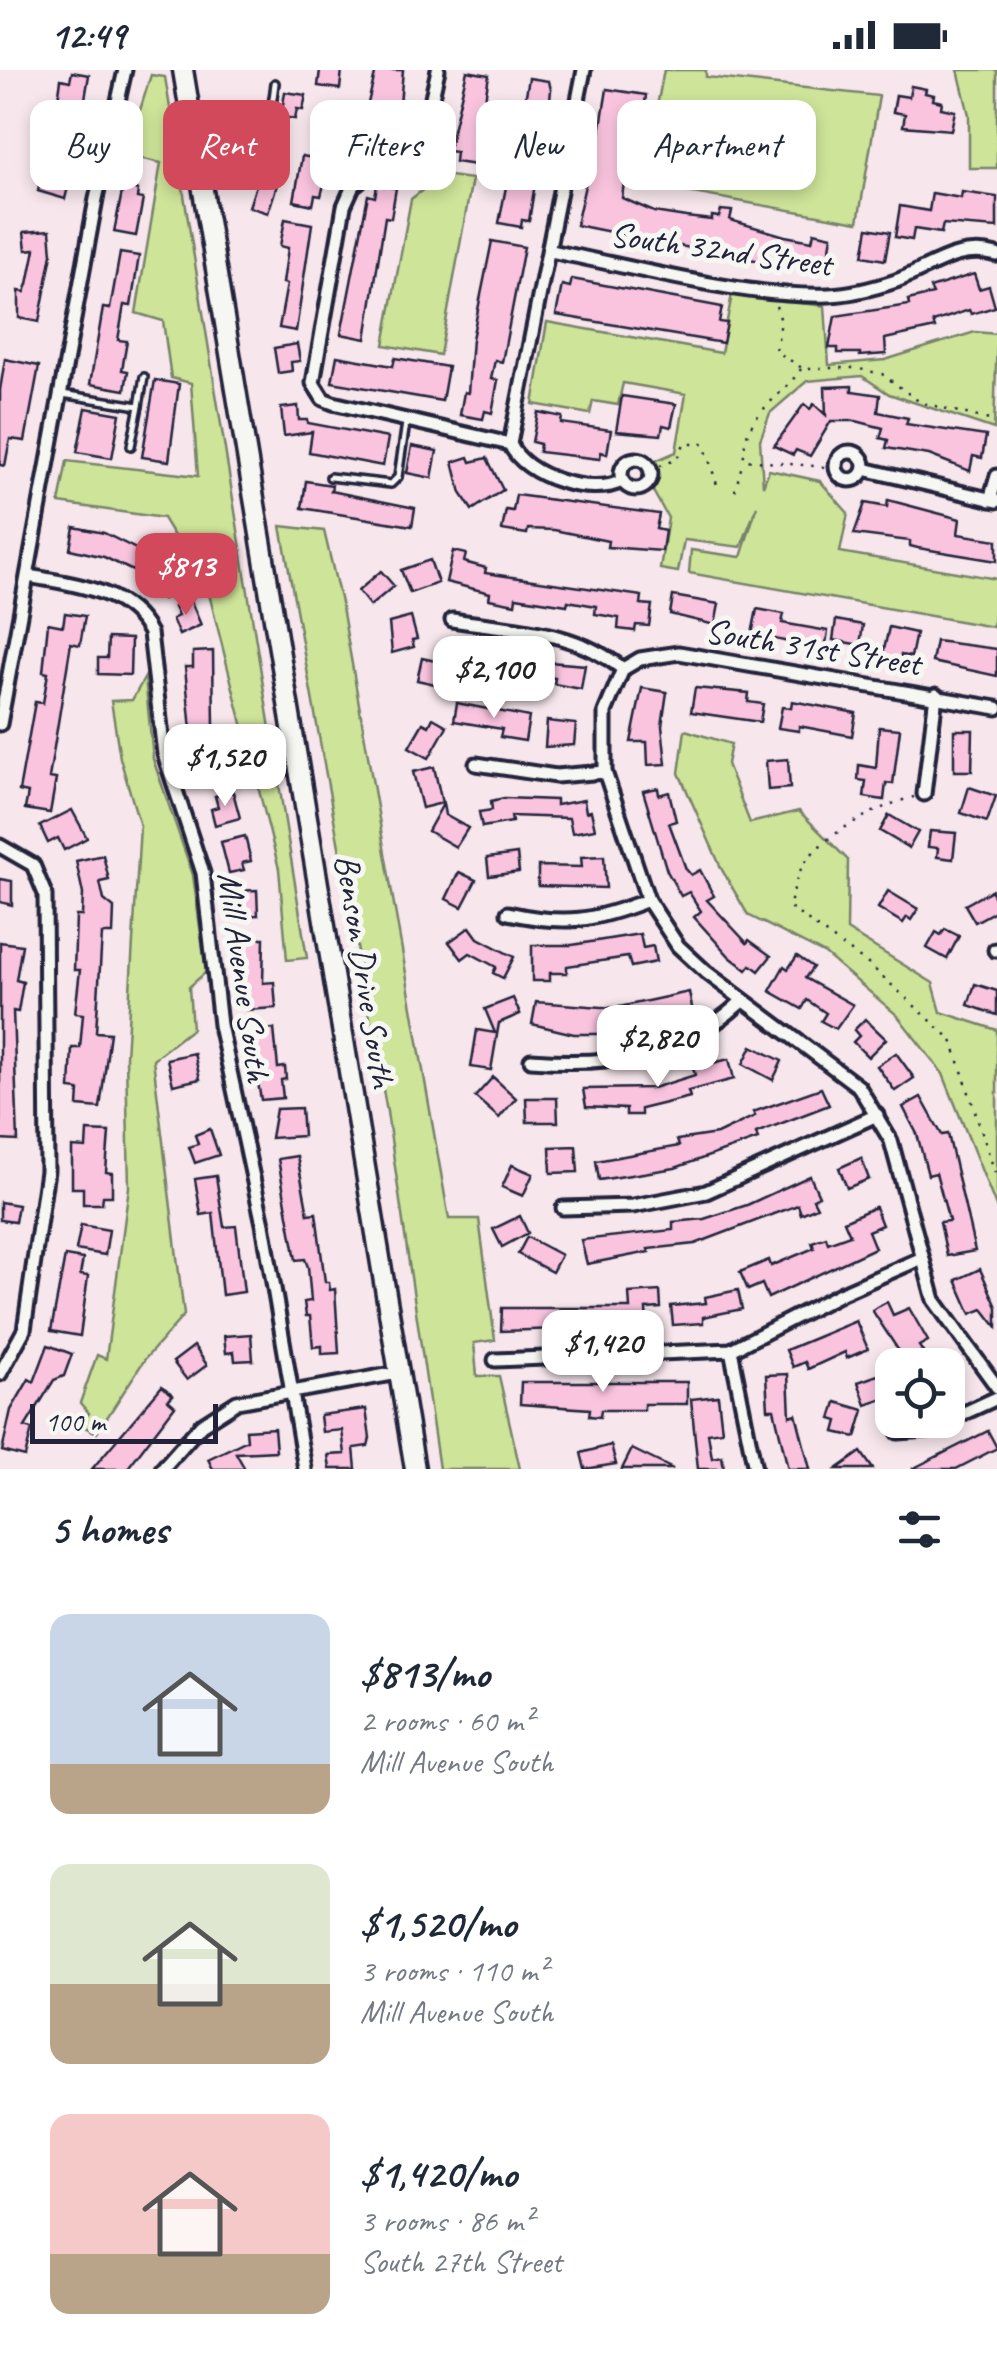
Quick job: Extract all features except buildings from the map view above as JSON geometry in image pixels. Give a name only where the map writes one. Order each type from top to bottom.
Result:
[{"type":"main road","name":"Benson Drive South","points":[[183,70],[188,100]]},
{"type":"main road","name":"Benson Drive South","points":[[203,190],[414,1469]]},
{"type":"street","points":[[0,724],[96,199],[125,70]]},
{"type":"street","points":[[438,70],[424,128],[363,175],[344,206],[312,375],[317,392],[332,402],[510,444]]},
{"type":"street","points":[[584,70],[510,444],[515,456],[538,475],[603,486],[622,481],[639,488],[650,479],[650,470],[640,459],[630,460],[622,466],[622,481]]},
{"type":"street","name":"South 32nd Street","points":[[550,251],[770,290],[852,293],[896,281],[939,258],[960,253],[997,255]]},
{"type":"street","points":[[849,452],[861,456],[864,469],[850,480],[836,468],[841,455],[849,452]]},
{"type":"street","points":[[864,469],[993,500],[997,476]]},
{"type":"street","name":"Mill Avenue South","points":[[30,576],[92,588],[115,598],[143,620],[150,633],[164,754],[203,872],[220,1025],[264,1224],[305,1469]]},
{"type":"street","points":[[452,620],[570,638],[594,646],[623,669],[605,712],[605,772],[648,900],[678,946],[741,1002],[827,1058],[858,1086],[891,1142],[920,1260],[942,1312],[997,1387]]},
{"type":"street","name":"South 31st Street","points":[[623,669],[640,659],[679,653],[997,708]]},
{"type":"street","points":[[924,794],[936,695]]},
{"type":"street","points":[[476,764],[556,776],[605,772]]},
{"type":"street","points":[[0,846],[33,865],[45,894],[47,1172],[24,1330],[0,1374]]},
{"type":"street","points":[[508,913],[546,922],[579,922],[648,900]]},
{"type":"street","points":[[531,1060],[582,1064],[655,1053],[716,1026],[741,1002]]},
{"type":"street","points":[[563,1208],[633,1206],[706,1192],[877,1114]]},
{"type":"street","points":[[495,1360],[731,1350],[842,1293],[920,1260]]},
{"type":"street","points":[[731,1350],[755,1469]]},
{"type":"street","points":[[162,1469],[220,1410],[237,1402],[398,1373]]},
{"type":"street","points":[[965,1413],[997,1398]]},
{"type":"lane","points":[[272,100],[274,83]]},
{"type":"lane","points":[[131,446],[144,377]]},
{"type":"lane","points":[[62,394],[139,406]]},
{"type":"lane","points":[[330,477],[390,484],[398,476],[406,420]]},
{"type":"path","points":[[770,290],[781,321],[776,352],[802,368],[856,368],[882,374],[920,402],[997,422]]},
{"type":"path","points":[[735,491],[744,460],[743,444],[752,426],[772,395],[802,368]]},
{"type":"path","points":[[650,470],[677,459],[684,444],[704,444],[718,488]]},
{"type":"path","points":[[744,460],[836,468]]},
{"type":"path","points":[[924,794],[892,802],[838,833],[802,866],[789,907],[872,967],[952,1040],[997,1179]]},
{"type":"green space","points":[[664,70],[706,70],[706,77],[879,96],[858,222],[676,190],[816,190],[816,100],[658,100]]},
{"type":"green space","points":[[958,70],[997,70],[997,168],[969,168],[969,115]]},
{"type":"green space","points":[[151,75],[165,77],[169,100],[163,100],[163,190],[183,190],[307,958],[287,960],[279,869],[209,594],[163,518],[59,503],[67,461],[198,476],[191,383],[171,378],[163,321],[136,313],[161,163],[143,159],[143,101]]},
{"type":"green space","points":[[456,177],[472,179],[440,355],[384,345],[411,199],[423,190],[456,190]]},
{"type":"green space","points":[[732,294],[825,306],[829,365],[885,360],[975,332],[997,334],[994,429],[889,394],[862,376],[807,381],[770,413],[760,440],[763,486],[769,470],[820,481],[848,513],[840,552],[997,579],[993,627],[689,573],[691,550],[741,557],[757,506],[741,547],[684,540],[678,572],[660,569],[668,518],[653,491],[658,474],[655,461],[676,452],[686,394],[623,383],[618,405],[593,401],[590,414],[533,404],[547,322],[721,353]]},
{"type":"green space","points":[[281,526],[324,531],[342,607],[449,1219],[479,1219],[495,1340],[474,1343],[477,1376],[499,1376],[520,1469],[439,1469],[387,1112]]},
{"type":"green space","points":[[145,677],[153,759],[193,875],[206,972],[189,987],[192,1029],[153,1059],[184,1315],[145,1359],[97,1433],[80,1425],[89,1413],[80,1403],[97,1355],[106,1359],[129,1187],[126,1057],[140,826],[120,758],[111,701],[132,700]]},
{"type":"green space","points":[[685,730],[731,744],[727,764],[750,823],[799,811],[848,860],[847,930],[933,983],[941,1012],[997,1030],[997,1209],[943,1074],[897,1015],[825,954],[748,915],[722,870],[679,773]]}]
